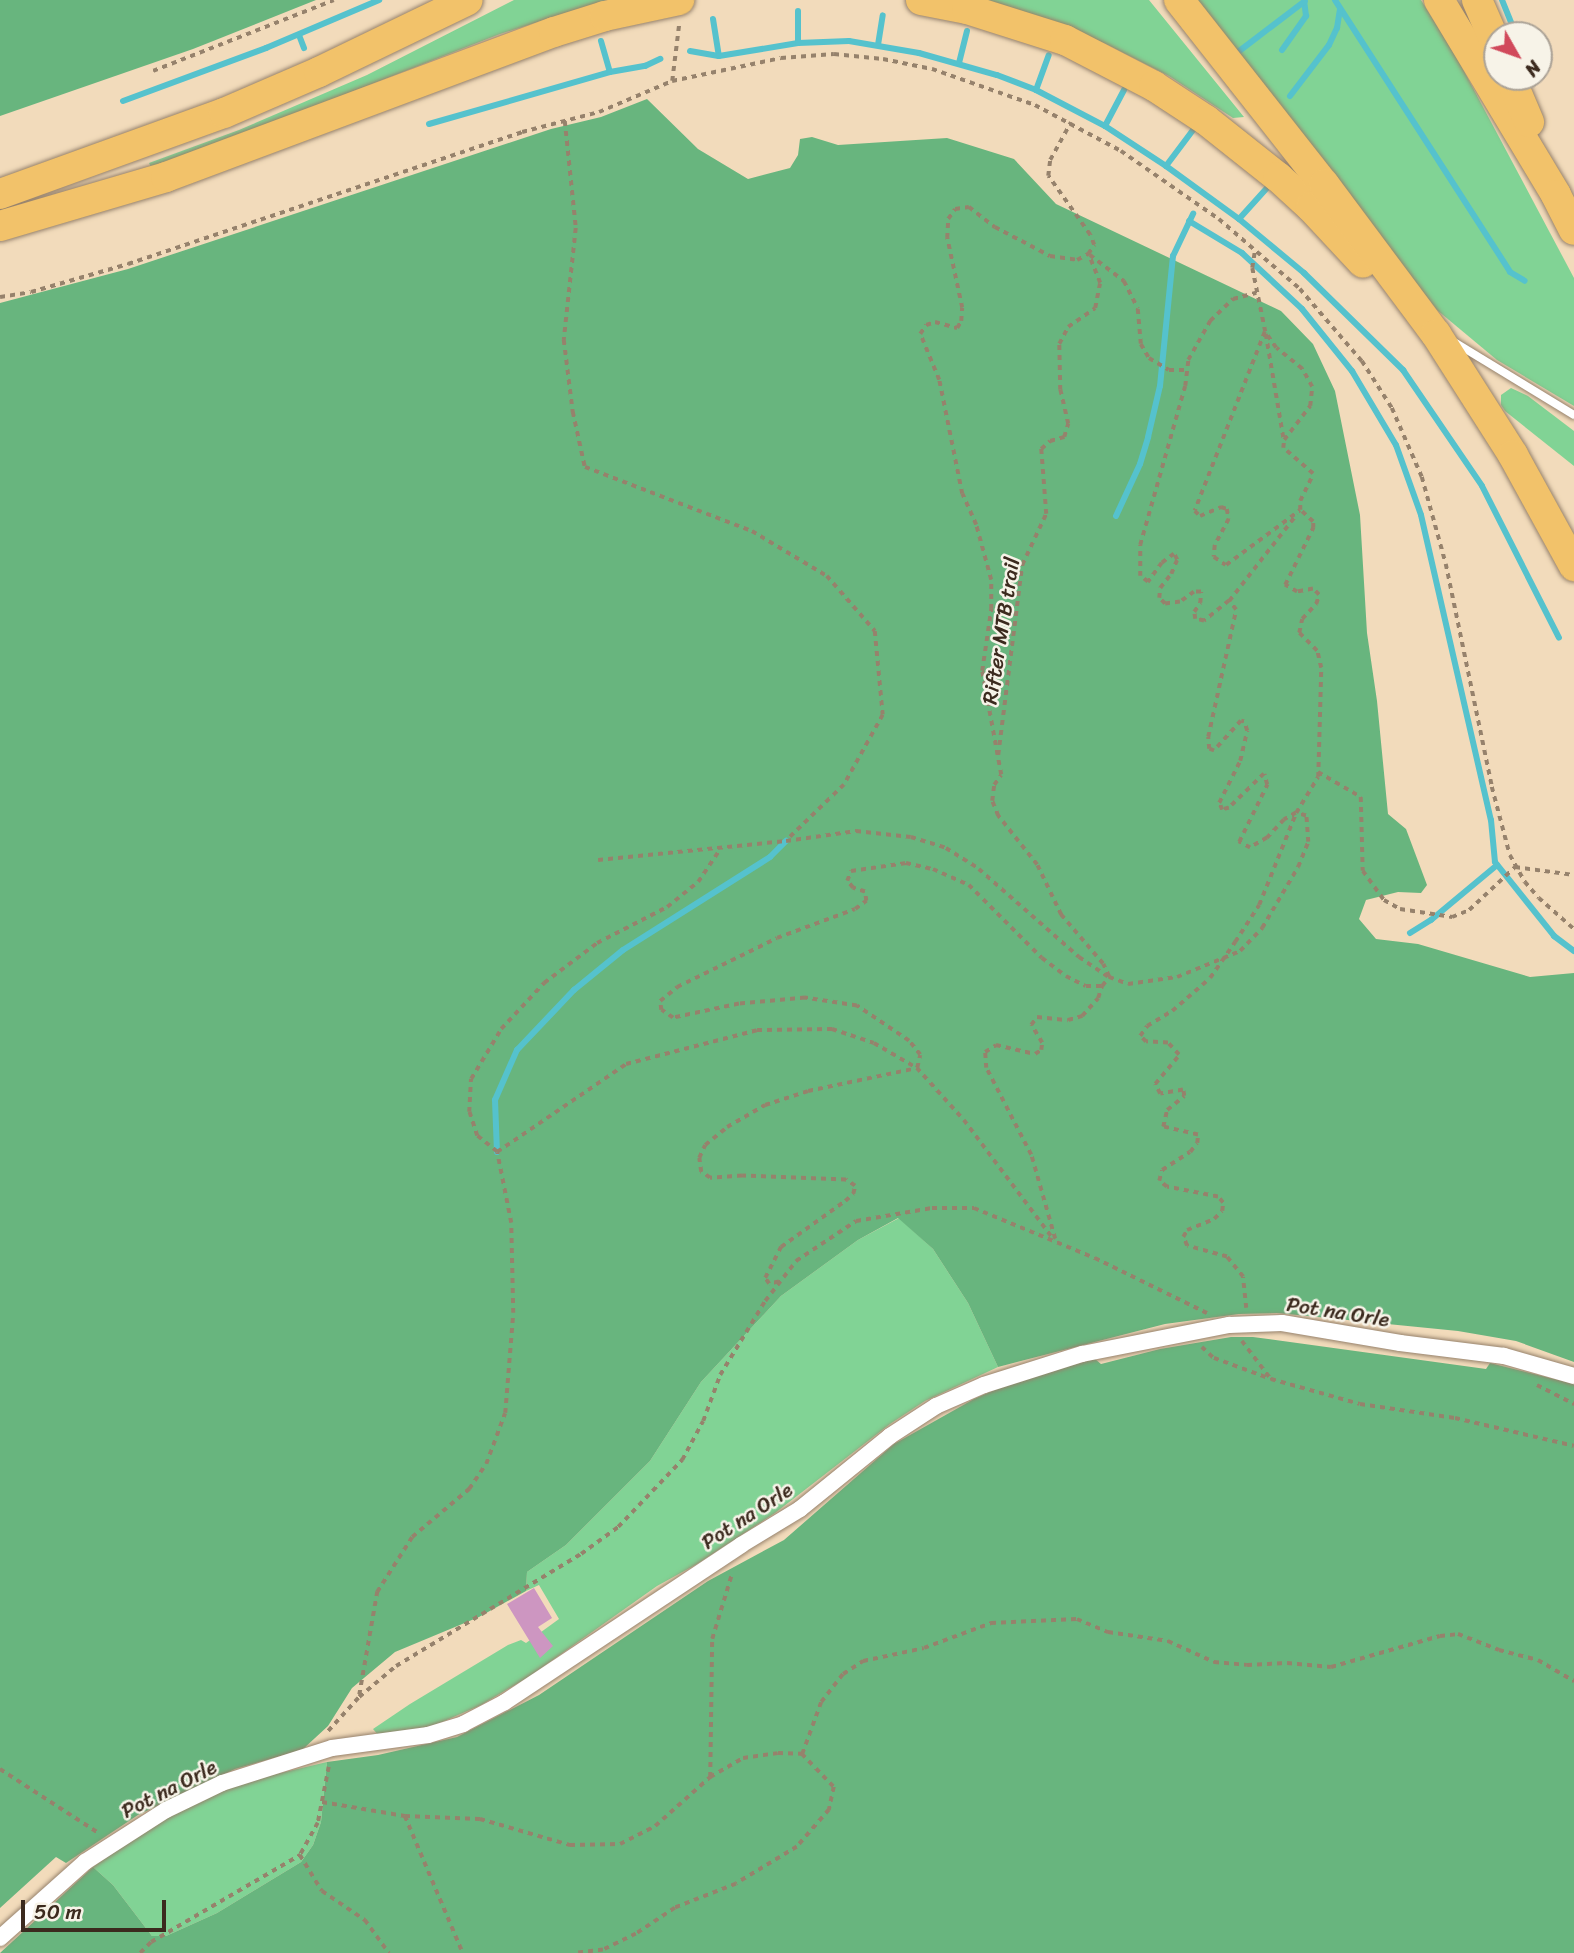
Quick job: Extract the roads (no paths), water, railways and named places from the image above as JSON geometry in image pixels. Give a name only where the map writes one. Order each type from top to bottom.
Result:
[{"type":"highway","points":[[0,194],[224,114],[352,57],[468,0]]},
{"type":"highway","points":[[921,0],[979,12],[1065,40],[1154,86],[1223,132],[1278,177],[1311,207],[1362,263],[1417,308]]},
{"type":"highway","points":[[1179,0],[1436,334],[1513,455],[1574,566]]},
{"type":"highway","points":[[1439,0],[1556,195],[1574,230]]},
{"type":"highway","points":[[1477,0],[1486,21]]},
{"type":"highway","points":[[0,226],[178,172],[554,32],[605,16],[679,12]]},
{"type":"highway","points":[[1515,91],[1556,195]]},
{"type":"street","name":"Pot na Orle","points":[[0,1938],[85,1862],[166,1810],[222,1783],[329,1741],[428,1735],[463,1724],[505,1702],[740,1545],[800,1509],[890,1436],[936,1406],[984,1385],[1082,1354],[1230,1325],[1282,1322],[1400,1343],[1504,1356],[1574,1376]]},
{"type":"lane","points":[[1436,334],[1574,415]]},
{"type":"waterway","points":[[123,101],[266,48],[379,0]]},
{"type":"waterway","points":[[1282,50],[1306,16],[1304,0]]},
{"type":"waterway","points":[[1335,0],[1510,272],[1525,281]]},
{"type":"waterway","points":[[1502,0],[1510,21]]},
{"type":"waterway","points":[[1238,52],[1305,1]]},
{"type":"waterway","points":[[1290,96],[1329,45],[1337,28],[1340,9]]},
{"type":"waterway","points":[[798,11],[798,43]]},
{"type":"waterway","points":[[878,45],[883,15]]},
{"type":"waterway","points":[[713,19],[719,56]]},
{"type":"waterway","points":[[959,63],[967,31]]},
{"type":"waterway","points":[[299,35],[304,48]]},
{"type":"waterway","points":[[601,41],[610,72]]},
{"type":"waterway","points":[[690,51],[719,56],[798,43],[849,41],[919,53],[997,75],[1036,90],[1105,126],[1166,166],[1239,219],[1304,273],[1403,370],[1482,486],[1559,638]]},
{"type":"waterway","points":[[1036,90],[1049,55]]},
{"type":"waterway","points":[[429,124],[610,72],[645,66],[660,59]]},
{"type":"waterway","points":[[1105,126],[1124,90]]},
{"type":"waterway","points":[[1166,166],[1193,130]]},
{"type":"waterway","points":[[1239,219],[1267,188]]},
{"type":"waterway","points":[[1116,516],[1140,464],[1148,437],[1160,386],[1173,256],[1193,214]]},
{"type":"waterway","points":[[1189,221],[1242,253],[1302,309],[1352,371],[1396,445],[1421,515],[1491,820],[1495,862],[1554,936],[1574,951]]},
{"type":"waterway","points":[[497,1152],[495,1100],[517,1050],[574,990],[623,950],[770,857],[786,841]]},
{"type":"waterway","points":[[1410,933],[1431,920],[1497,865]]}]
